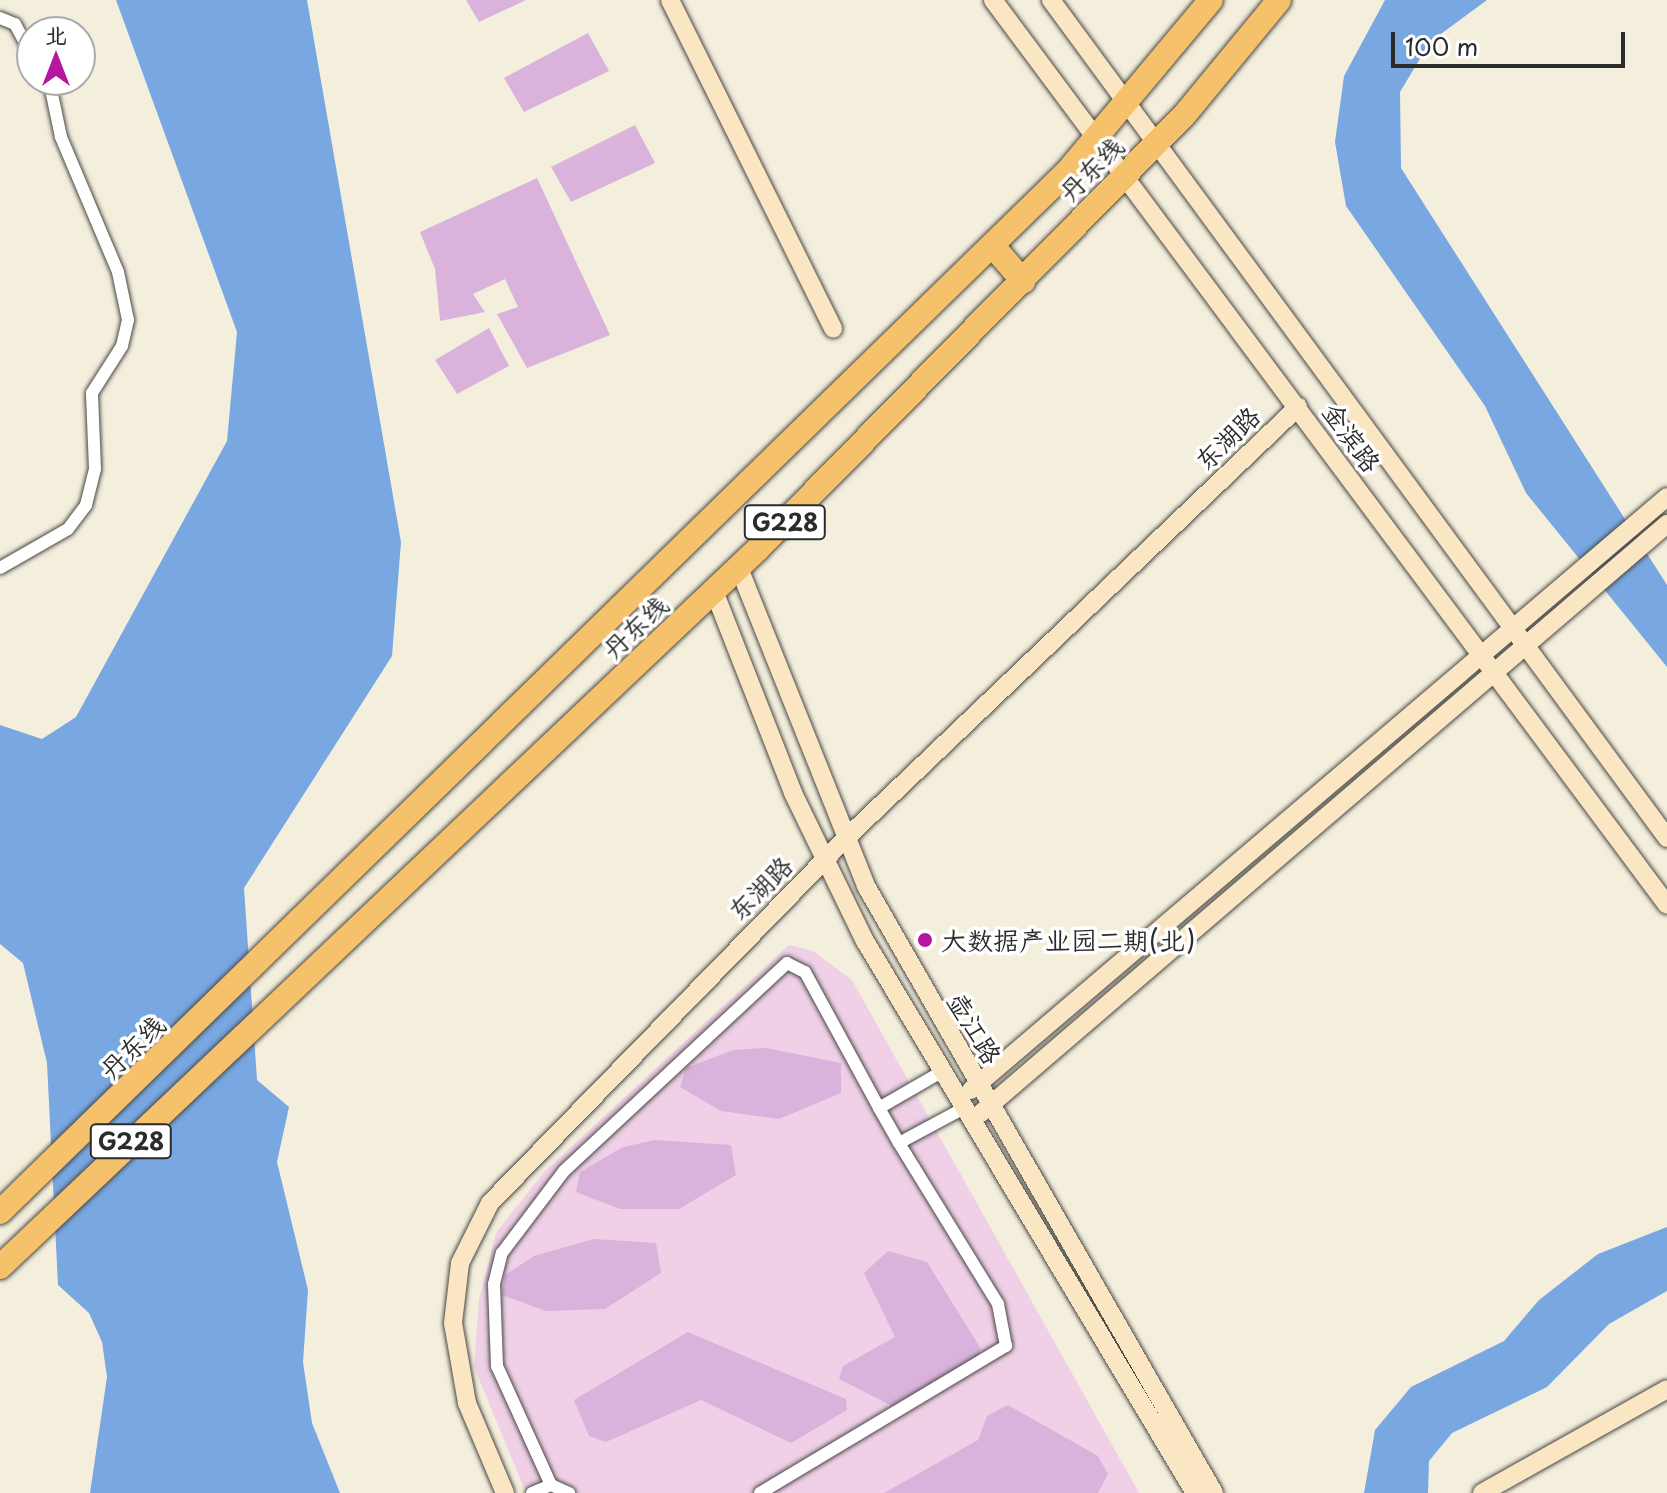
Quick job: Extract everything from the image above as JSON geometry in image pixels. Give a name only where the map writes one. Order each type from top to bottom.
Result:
[{"type":"highway","name":"丹东线","points":[[0,1212],[262,961],[1099,139],[1211,0]]},
{"type":"highway","name":"丹东线","points":[[0,1267],[262,1015],[739,568],[1023,281],[1123,174],[1159,141],[1279,0]]},
{"type":"highway","points":[[992,245],[1023,281]]},
{"type":"main road","points":[[670,0],[833,329]]},
{"type":"main road","name":"金滨路","points":[[993,0],[1667,905]]},
{"type":"main road","name":"金滨路","points":[[1051,0],[1131,102],[1667,838]]},
{"type":"main road","name":"东湖路","points":[[505,1493],[467,1403],[454,1335],[460,1263],[490,1203],[843,841],[1298,407]]},
{"type":"main road","points":[[965,1109],[978,1084],[1665,499]]},
{"type":"main road","points":[[965,1109],[992,1107],[1495,675],[1529,650],[1667,524]]},
{"type":"main road","name":"壶江路","points":[[739,568],[843,841],[978,1084],[1214,1493]]},
{"type":"main road","name":"壶江路","points":[[714,591],[823,861],[965,1109],[1195,1493]]},
{"type":"main road","points":[[1485,1492],[1667,1389]]},
{"type":"street","points":[[0,568],[68,529],[86,505],[96,460],[92,393],[122,346],[128,320],[118,272],[61,137],[52,96]]},
{"type":"street","points":[[569,1493],[551,1485],[497,1366],[493,1299],[502,1253],[564,1171],[787,963],[805,972],[899,1143],[998,1304],[1006,1346],[760,1493]]},
{"type":"street","points":[[879,1108],[943,1071]]},
{"type":"street","points":[[899,1143],[965,1109]]},
{"type":"street","points":[[532,1493],[551,1485]]},
{"type":"shaded area","points":[[789,945],[813,951],[852,980],[1139,1493],[526,1493],[474,1367],[479,1300],[496,1233],[544,1172]]},
{"type":"water","points":[[116,0],[307,0],[401,542],[392,656],[244,888],[257,1080],[289,1107],[277,1162],[308,1290],[303,1362],[312,1423],[340,1493],[90,1493],[107,1377],[102,1342],[89,1313],[58,1285],[47,1063],[23,963],[0,944],[0,725],[42,739],[76,717],[227,441],[237,332]]},
{"type":"water","points":[[1385,0],[1487,0],[1430,42],[1400,92],[1401,168],[1667,585],[1667,667],[1526,493],[1485,406],[1346,206],[1335,142],[1344,76]]},
{"type":"water","points":[[1667,1227],[1667,1291],[1609,1324],[1547,1387],[1452,1433],[1429,1461],[1428,1493],[1364,1493],[1375,1430],[1411,1387],[1504,1341],[1539,1300],[1598,1254]]},
{"type":"building","points":[[466,0],[526,0],[479,22]]},
{"type":"building","points":[[588,33],[609,71],[524,112],[504,78]]},
{"type":"building","points":[[635,125],[655,163],[571,202],[551,167]]},
{"type":"building","points":[[537,178],[610,335],[527,368],[497,314],[518,307],[505,279],[473,294],[485,312],[440,321],[435,269],[420,232]]},
{"type":"building","points":[[489,328],[509,366],[457,394],[435,360]]},
{"type":"building","points":[[766,1048],[841,1063],[841,1093],[779,1119],[721,1111],[680,1087],[686,1068],[733,1050]]},
{"type":"building","points":[[655,1140],[731,1145],[736,1175],[679,1209],[620,1209],[576,1192],[580,1172],[623,1147]]},
{"type":"building","points":[[594,1239],[656,1243],[661,1273],[605,1309],[546,1311],[502,1295],[505,1275],[534,1256]]},
{"type":"building","points":[[888,1251],[927,1262],[981,1349],[974,1361],[896,1408],[839,1379],[843,1366],[895,1337],[864,1273]]},
{"type":"building","points":[[688,1332],[846,1399],[847,1410],[791,1443],[701,1400],[606,1442],[589,1436],[574,1400]]},
{"type":"building","points":[[1008,1405],[1098,1456],[1108,1474],[1098,1493],[884,1493],[978,1440],[987,1416]]},
{"type":"place","name":"大数据产业园二期(北)","points":[[925,940]]}]
